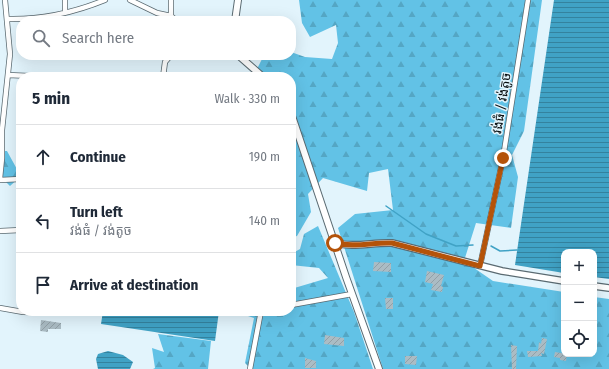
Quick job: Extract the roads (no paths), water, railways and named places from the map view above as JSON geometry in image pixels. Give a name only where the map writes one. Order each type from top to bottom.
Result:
[{"type":"main road","points":[[236,16],[238,0]]},
{"type":"main road","points":[[244,60],[257,72]]},
{"type":"main road","points":[[296,128],[379,369]]},
{"type":"street","points":[[5,0],[3,7],[7,19],[10,54],[2,130],[0,179],[16,179]]},
{"type":"street","points":[[65,0],[65,13]]},
{"type":"street","points":[[46,16],[80,10],[105,0]]},
{"type":"street","points":[[130,0],[157,13],[171,16],[171,0]]},
{"type":"street","name":"វង់ធំ / វង់តូច","points":[[480,266],[503,158],[528,0]]},
{"type":"street","points":[[7,19],[16,19]]},
{"type":"street","points":[[164,72],[167,60]]},
{"type":"street","points":[[8,75],[16,75]]},
{"type":"street","points":[[0,231],[16,230]]},
{"type":"street","points":[[335,243],[346,245],[378,242],[392,243],[480,266],[561,280]]},
{"type":"street","points":[[597,286],[609,288]]},
{"type":"street","points":[[296,304],[352,294]]},
{"type":"street","points":[[0,308],[16,311]]},
{"type":"street","points":[[250,369],[260,316]]},
{"type":"waterway","points":[[386,206],[426,234],[456,246],[473,245]]},
{"type":"waterway","points":[[491,246],[500,251],[517,250]]}]
